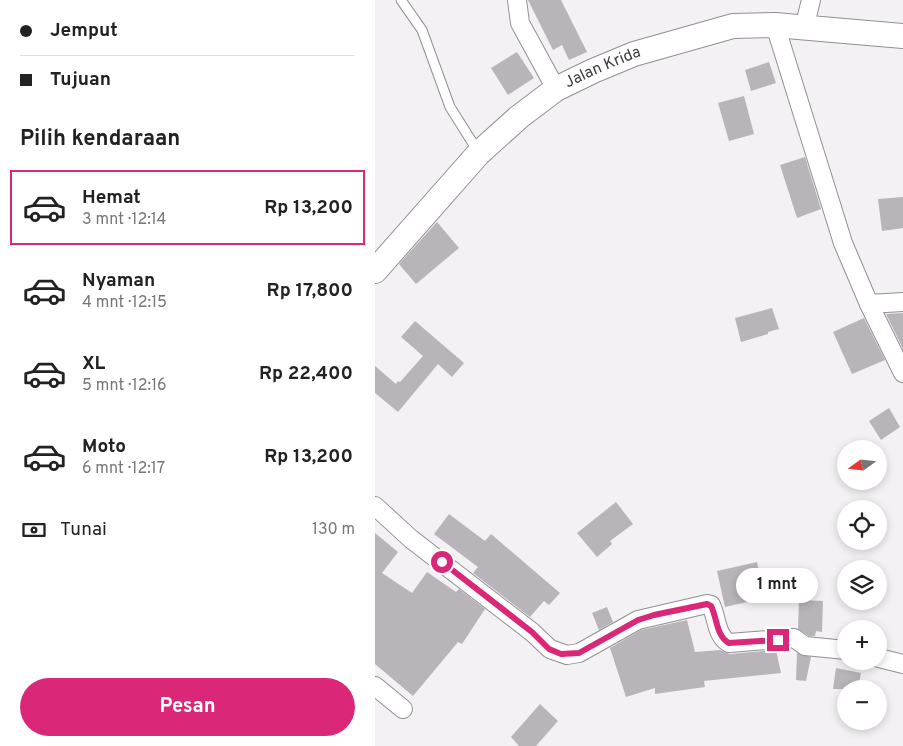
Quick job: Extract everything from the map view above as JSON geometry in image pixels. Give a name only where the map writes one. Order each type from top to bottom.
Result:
[{"type":"street","points":[[517,0],[521,23],[556,89]]},
{"type":"street","points":[[804,28],[811,0]]},
{"type":"street","name":"Jalan Krida","points":[[375,271],[479,153],[519,117],[556,89],[635,54],[733,26],[775,25],[903,36]]},
{"type":"street","points":[[775,25],[843,244],[869,304],[903,373]]},
{"type":"street","points":[[869,304],[903,302]]},
{"type":"street","points":[[375,506],[411,538],[532,632],[549,649],[561,654],[579,653],[638,620],[707,604],[714,610],[721,636],[729,643],[794,638],[805,646],[837,649]]},
{"type":"street","points":[[887,660],[903,664]]},
{"type":"street","points":[[375,686],[403,709]]},
{"type":"lane","points":[[401,0],[422,30],[451,108],[479,153]]},
{"type":"building","points":[[528,0],[561,0],[587,52],[569,60],[562,45],[553,50]]},
{"type":"building","points":[[517,52],[534,78],[508,95],[491,68]]},
{"type":"building","points":[[769,62],[776,83],[751,91],[745,70]]},
{"type":"building","points":[[744,96],[754,134],[729,141],[718,103]]},
{"type":"building","points":[[805,157],[821,209],[797,218],[780,165]]},
{"type":"building","points":[[903,197],[903,228],[882,231],[878,199]]},
{"type":"building","points":[[437,222],[459,248],[416,284],[399,264]]},
{"type":"building","points":[[772,308],[779,329],[741,342],[735,318]]},
{"type":"building","points":[[903,313],[903,349],[886,314]]},
{"type":"building","points":[[864,318],[885,360],[852,374],[833,332]]},
{"type":"building","points":[[415,321],[464,363],[452,377],[438,364],[398,412],[375,393],[375,366],[396,384],[398,381],[400,382],[423,356],[401,337]]},
{"type":"building","points":[[889,408],[900,427],[881,440],[869,421]]},
{"type":"building","points":[[616,502],[633,524],[610,541],[612,544],[597,557],[577,533]]},
{"type":"building","points":[[449,514],[485,541],[491,534],[560,593],[549,605],[544,601],[530,617],[473,573],[478,567],[434,534]]},
{"type":"building","points":[[375,533],[398,552],[382,573],[412,593],[427,572],[456,592],[459,589],[485,609],[462,644],[458,642],[413,696],[375,664]]},
{"type":"building","points":[[757,562],[765,598],[725,607],[717,571]]},
{"type":"building","points":[[799,600],[823,601],[822,632],[816,631],[815,636],[809,636],[798,629]]},
{"type":"building","points":[[607,607],[613,622],[599,630],[592,613]]},
{"type":"building","points":[[687,620],[695,652],[720,650],[730,654],[776,650],[781,673],[704,681],[705,687],[655,694],[655,688],[626,697],[610,648],[641,630]]},
{"type":"building","points":[[797,653],[811,657],[806,681],[796,680]]},
{"type":"building","points":[[836,668],[837,670],[861,673],[860,680],[837,680],[837,689],[833,689]]},
{"type":"building","points":[[540,704],[558,721],[536,746],[519,746],[511,737]]},
{"type":"route","points":[[442,562],[532,632],[549,649],[561,654],[579,653],[638,620],[707,604],[714,610],[721,636],[725,641],[729,643],[778,640]]}]
